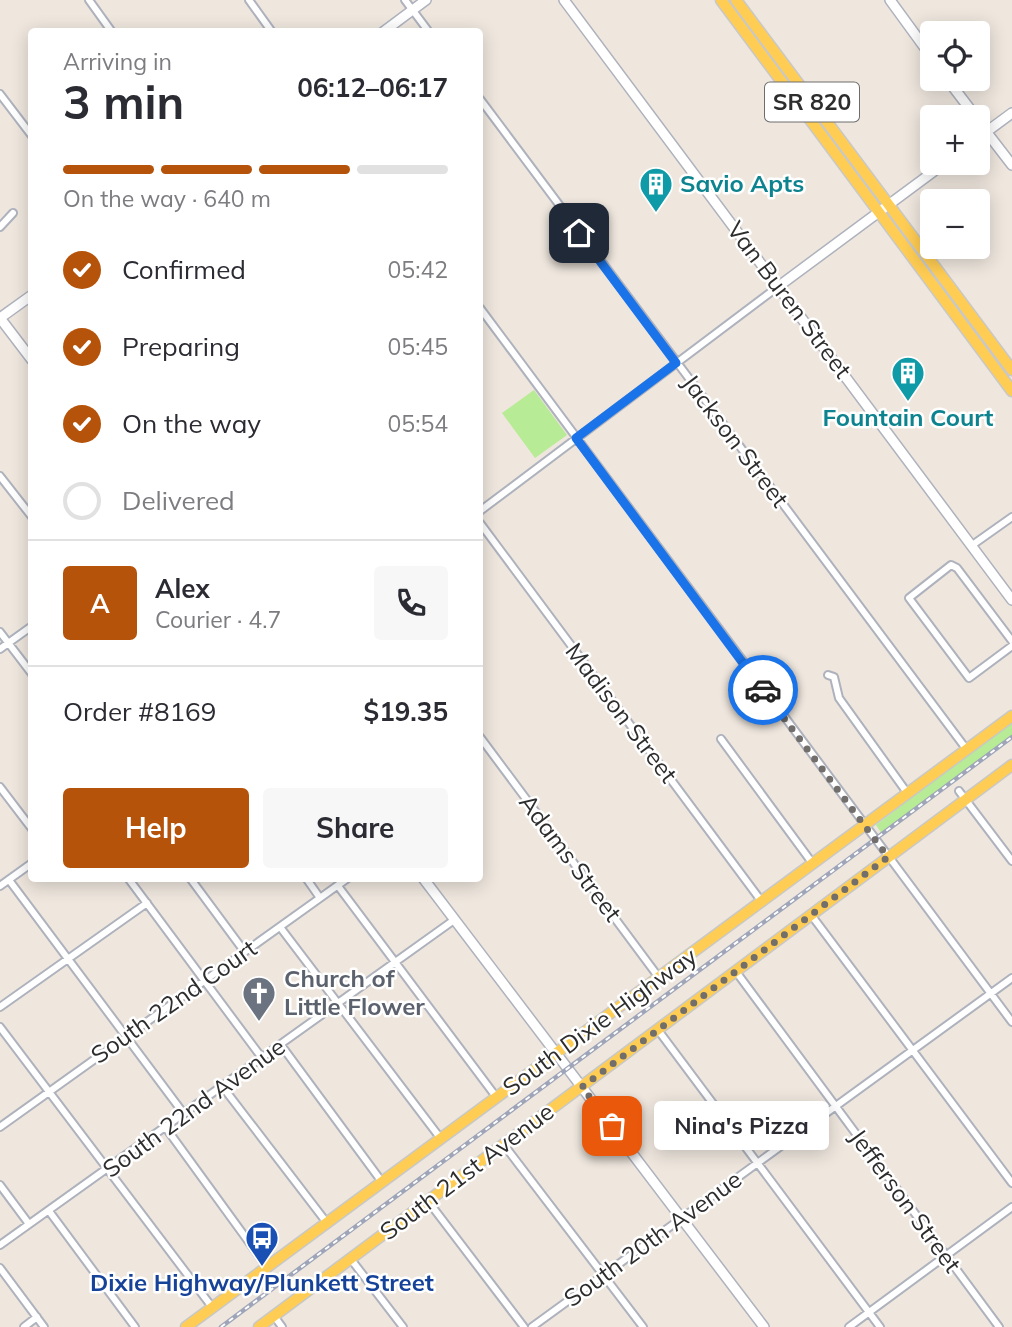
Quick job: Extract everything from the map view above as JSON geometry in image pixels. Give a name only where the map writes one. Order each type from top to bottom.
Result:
[{"type":"main road","name":"SR 820","points":[[721,0],[1012,391]]},
{"type":"main road","name":"SR 820","points":[[736,0],[1012,370]]},
{"type":"main road","points":[[928,277],[934,279],[947,294],[955,293]]},
{"type":"main road","name":"South Dixie Highway","points":[[187,1327],[1012,716]]},
{"type":"main road","name":"South 21st Avenue","points":[[259,1327],[737,973],[888,857],[962,795],[1012,765]]},
{"type":"street","points":[[89,0],[110,28]]},
{"type":"street","points":[[249,0],[269,28]]},
{"type":"street","points":[[405,0],[426,28]]},
{"type":"street","points":[[388,28],[426,0]]},
{"type":"street","name":"Van Buren Street","points":[[564,0],[1012,600]]},
{"type":"street","points":[[890,0],[920,41]]},
{"type":"street","points":[[0,94],[28,131]]},
{"type":"street","name":"Jackson Street","points":[[483,103],[967,750]]},
{"type":"street","points":[[990,129],[1012,113]]},
{"type":"street","points":[[990,143],[1012,165]]},
{"type":"street","points":[[483,508],[929,175]]},
{"type":"street","points":[[0,227],[13,212]]},
{"type":"street","points":[[28,298],[0,318],[28,355]]},
{"type":"street","points":[[483,312],[1012,1022]]},
{"type":"street","points":[[0,476],[28,512]]},
{"type":"street","points":[[971,546],[1012,517]]},
{"type":"street","name":"Madison Street","points":[[483,527],[762,902]]},
{"type":"street","points":[[951,565],[957,568],[1012,643],[969,678],[909,598],[951,565]]},
{"type":"street","points":[[0,649],[28,629]]},
{"type":"street","points":[[0,632],[28,669]]},
{"type":"street","points":[[828,675],[834,677],[839,698],[908,794]]},
{"type":"street","points":[[720,739],[813,864]]},
{"type":"street","name":"Adams Street","points":[[483,741],[660,979]]},
{"type":"street","points":[[0,787],[28,824]]},
{"type":"street","points":[[962,795],[1012,861]]},
{"type":"street","points":[[0,886],[28,866]]},
{"type":"street","points":[[9,880],[184,1114]]},
{"type":"street","points":[[131,882],[262,1058]]},
{"type":"street","points":[[193,882],[244,951]]},
{"type":"street","points":[[309,882],[320,898]]},
{"type":"street","name":"South 22nd Court","points":[[0,1127],[343,882]]},
{"type":"street","points":[[425,882],[764,1327]]},
{"type":"street","points":[[338,886],[497,1098]]},
{"type":"street","points":[[0,1007],[147,903]]},
{"type":"street","points":[[812,916],[1012,1183]]},
{"type":"street","name":"South 22nd Avenue","points":[[0,1245],[454,920]]},
{"type":"street","points":[[280,927],[441,1139]]},
{"type":"street","name":"Jefferson Street","points":[[737,973],[999,1327]]},
{"type":"street","name":"South 20th Avenue","points":[[532,1327],[1012,978]]},
{"type":"street","points":[[0,1027],[212,1307]]},
{"type":"street","points":[[658,1030],[880,1327]]},
{"type":"street","points":[[281,1045],[382,1182]]},
{"type":"street","points":[[222,1086],[327,1223]]},
{"type":"street","points":[[166,1128],[267,1267]]},
{"type":"street","points":[[504,1144],[643,1327]]},
{"type":"street","points":[[0,1185],[29,1224]]},
{"type":"street","points":[[428,1201],[524,1327]]},
{"type":"street","points":[[849,1327],[1012,1207]]},
{"type":"street","points":[[49,1210],[135,1327]]},
{"type":"street","points":[[350,1258],[403,1327]]},
{"type":"street","points":[[0,1268],[44,1327]]},
{"type":"street","points":[[274,1316],[282,1327]]},
{"type":"street","points":[[24,1327],[37,1317]]},
{"type":"green space","points":[[534,390],[567,435],[535,458],[502,413]]},
{"type":"green space","points":[[1012,720],[1012,737],[882,834],[876,825]]},
{"type":"railway","points":[[221,1327],[1012,737]]},
{"type":"way so far","points":[[612,1126],[582,1087],[888,857],[763,690]]},
{"type":"place","name":"Savio Apts","points":[[656,214]]},
{"type":"place","name":"Fountain Court","points":[[908,403]]},
{"type":"place","name":"Church of Little Flower","points":[[259,1023]]},
{"type":"place","name":"Nina's Pizza","points":[[612,1126]]},
{"type":"place","name":"Dixie Highway/Plunkett Street","points":[[262,1268]]},
{"type":"route","points":[[579,233],[676,363],[576,438],[763,690]]}]
